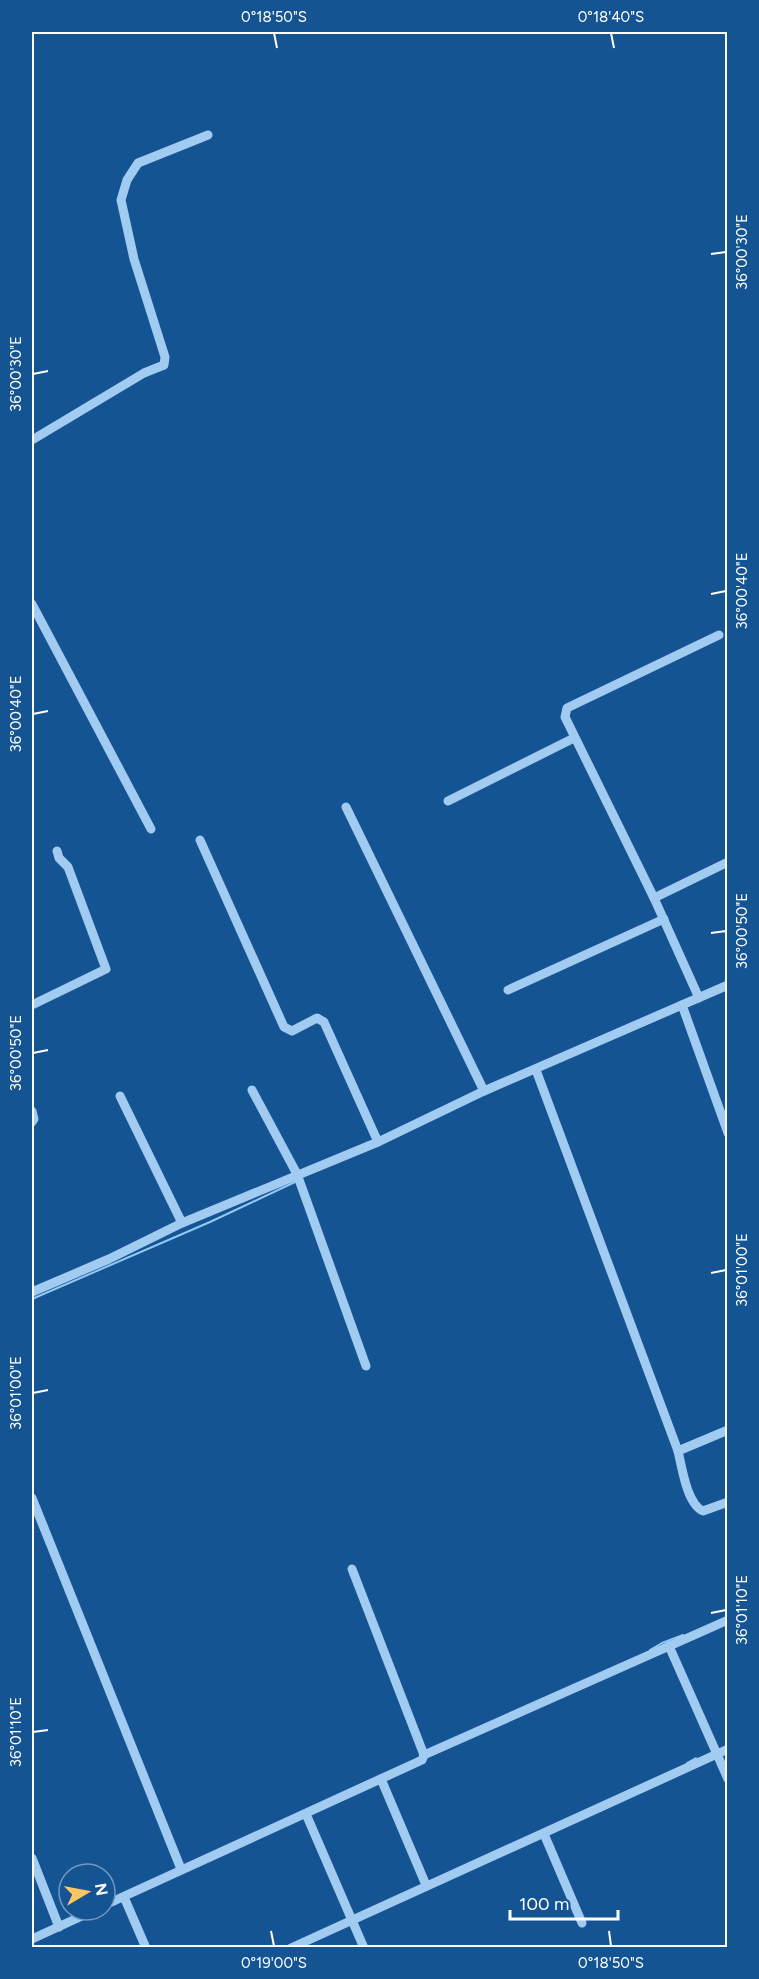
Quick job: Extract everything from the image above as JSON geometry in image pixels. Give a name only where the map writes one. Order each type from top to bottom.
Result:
[{"type":"street","points":[[32,440],[144,374],[164,365],[165,357],[134,259],[121,200],[127,180],[138,163],[208,135]]},
{"type":"street","points":[[32,604],[151,829]]},
{"type":"street","points":[[699,998],[654,898],[566,722],[567,708],[719,634]]},
{"type":"street","points":[[448,801],[574,738]]},
{"type":"street","points":[[346,807],[484,1091]]},
{"type":"street","points":[[200,840],[284,1027],[292,1031],[317,1018],[324,1022],[378,1142]]},
{"type":"street","points":[[32,1005],[106,969],[68,867],[59,858],[57,851]]},
{"type":"street","points":[[654,898],[728,862]]},
{"type":"street","points":[[508,990],[664,919]]},
{"type":"street","points":[[32,1292],[110,1259],[182,1223],[378,1142],[484,1091],[728,985]]},
{"type":"street","points":[[682,1005],[728,1133]]},
{"type":"street","points":[[536,1070],[678,1452],[691,1500],[698,1509],[703,1511],[728,1502]]},
{"type":"street","points":[[252,1090],[297,1174],[366,1366]]},
{"type":"street","points":[[120,1096],[182,1223]]},
{"type":"street","points":[[32,1111],[34,1119],[32,1122]]},
{"type":"street","points":[[678,1452],[728,1430]]},
{"type":"street","points":[[32,1498],[181,1869]]},
{"type":"street","points":[[352,1569],[424,1755]]},
{"type":"street","points":[[117,1900],[422,1760],[424,1755],[728,1620]]},
{"type":"street","points":[[669,1646],[728,1779]]},
{"type":"street","points":[[291,1947],[728,1749]]},
{"type":"street","points":[[381,1779],[426,1885]]},
{"type":"street","points":[[306,1814],[364,1947]]},
{"type":"street","points":[[544,1834],[582,1923]]},
{"type":"street","points":[[32,1858],[58,1927]]},
{"type":"street","points":[[124,1897],[146,1947]]},
{"type":"street","points":[[32,1939],[69,1922]]},
{"type":"waterway","points":[[32,1299],[210,1222],[295,1182]]},
{"type":"waterway","points":[[650,1650],[683,1635]]},
{"type":"waterway","points":[[687,1763],[696,1758]]}]
